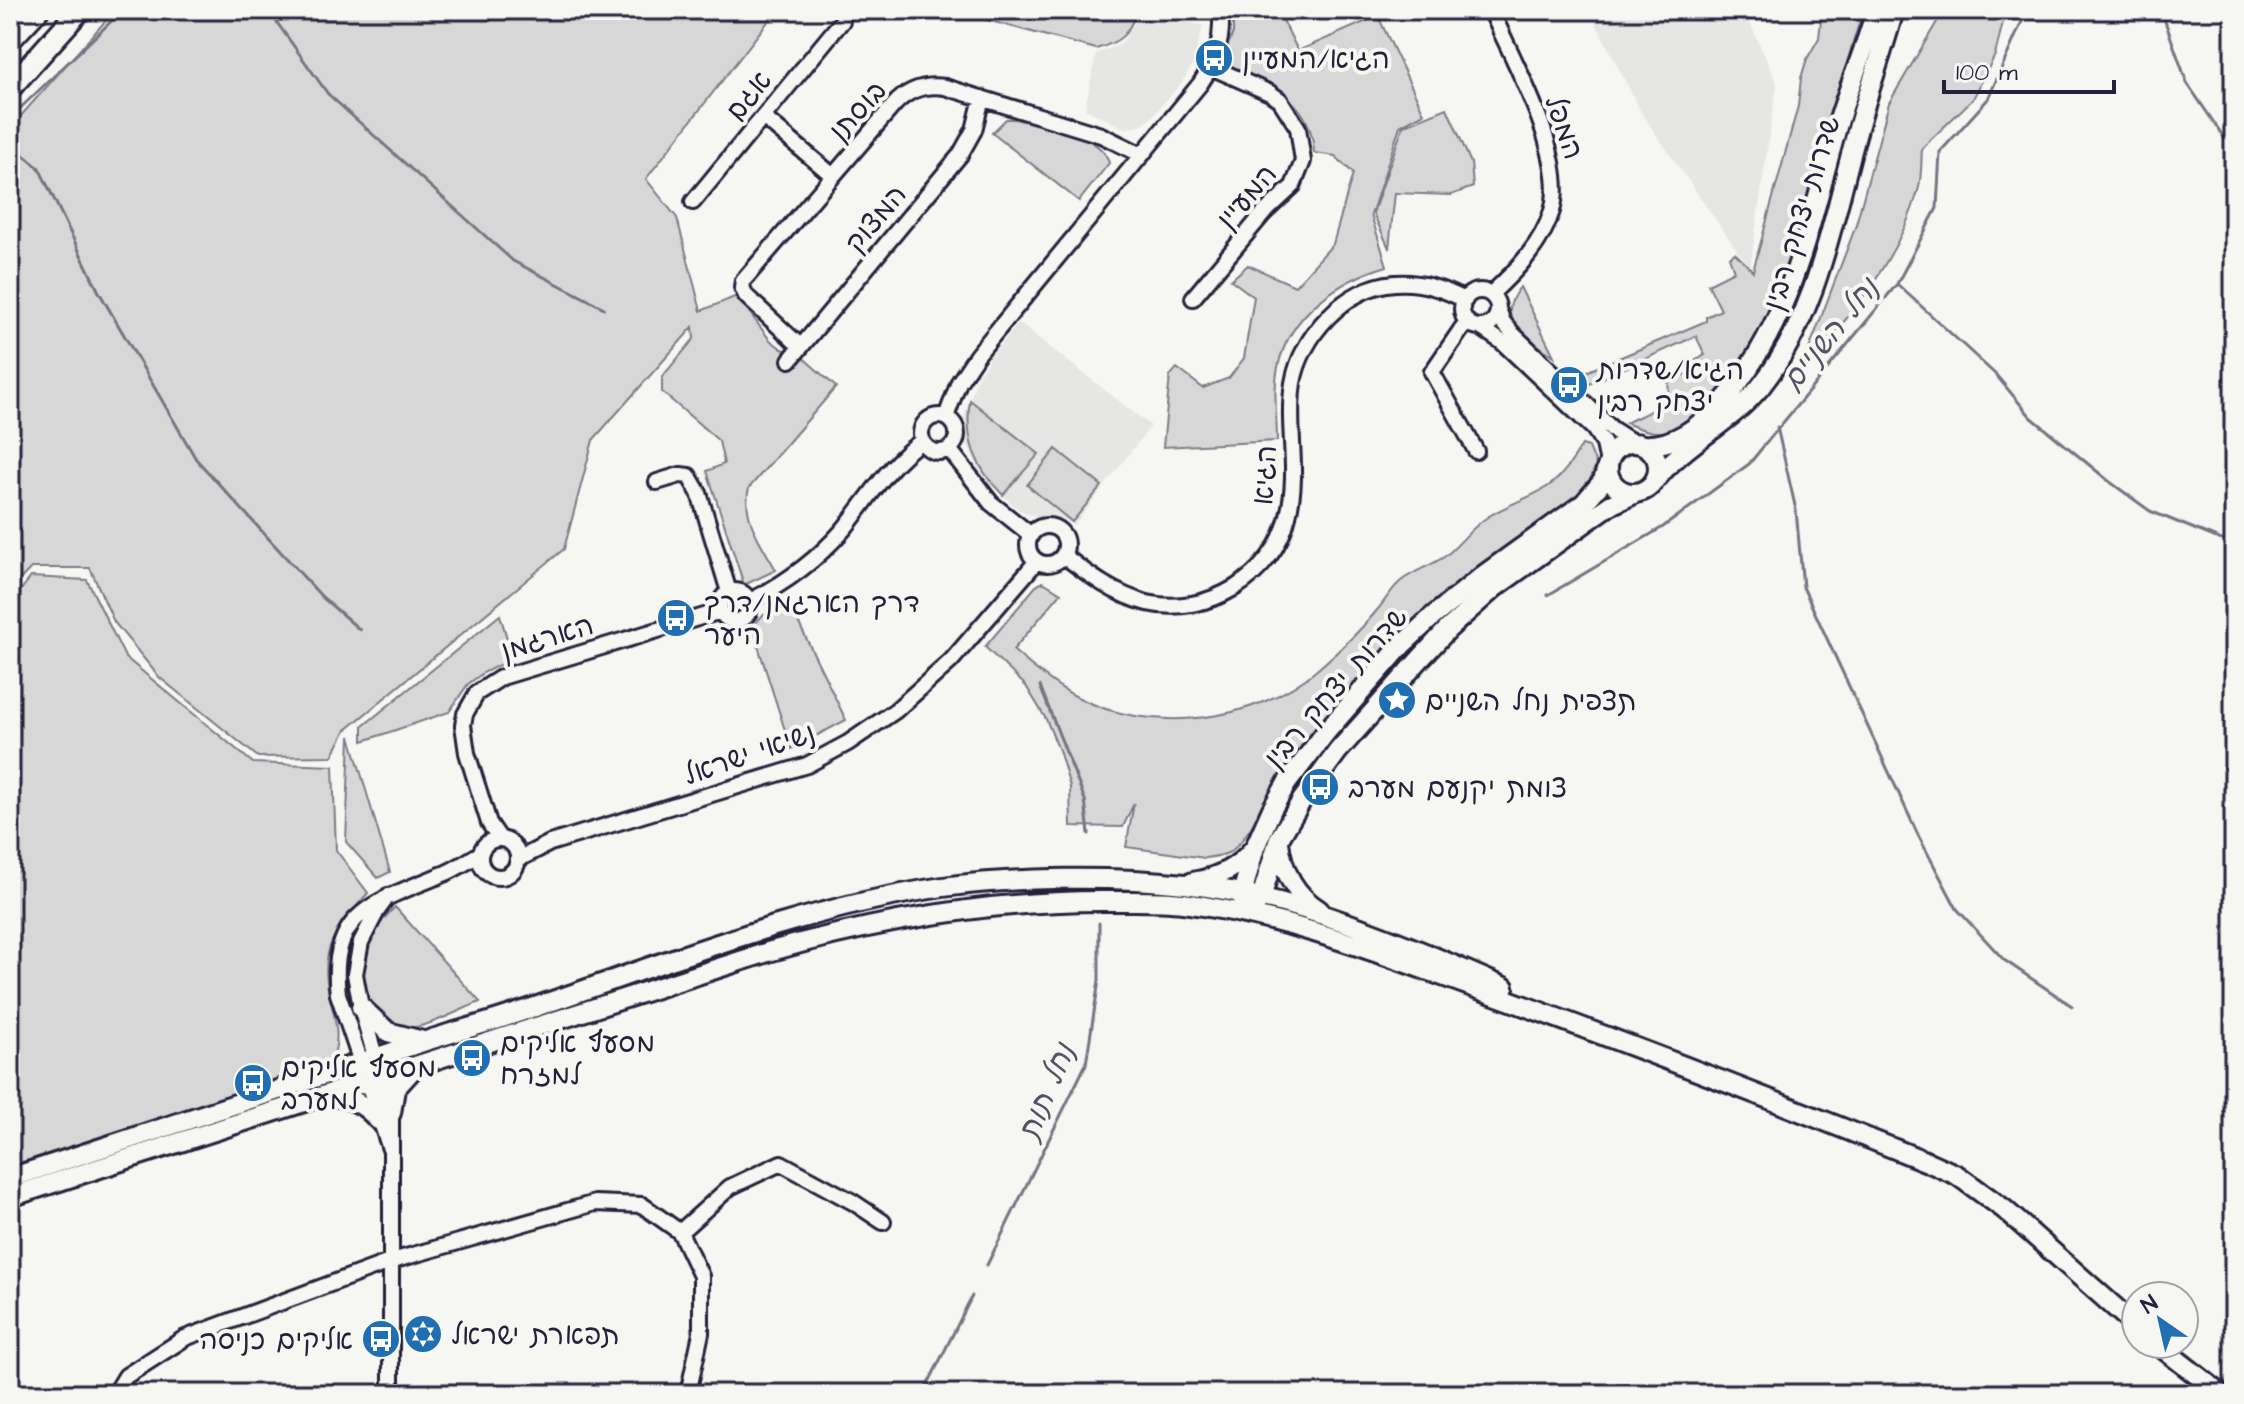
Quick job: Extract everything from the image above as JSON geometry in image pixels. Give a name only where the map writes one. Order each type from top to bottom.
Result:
[{"type":"highway","points":[[10,40],[38,10]]},
{"type":"highway","points":[[10,88],[80,10]]},
{"type":"main road","name":"שדרות יצחק רבין","points":[[1639,444],[1658,446],[1672,442],[1711,415],[1745,373],[1774,326],[1797,274],[1846,98],[1876,10]]},
{"type":"main road","name":"שדרות יצחק רבין","points":[[1657,478],[1673,460],[1742,406],[1762,385],[1792,335],[1816,280],[1831,234],[1857,132],[1894,10]]},
{"type":"main road","points":[[1639,444],[1656,456],[1657,478],[1645,491],[1634,494],[1618,489],[1608,475],[1608,465],[1614,451],[1621,445],[1639,444]]},
{"type":"main road","name":"שדרות יצחק רבין","points":[[1247,915],[1242,894],[1255,847],[1272,809],[1310,751],[1401,646],[1473,583],[1584,503],[1603,481],[1608,465]]},
{"type":"main road","name":"שדרות יצחק רבין","points":[[1247,915],[1261,898],[1279,839],[1302,800],[1330,761],[1448,629],[1516,571],[1610,505],[1634,494]]},
{"type":"main road","points":[[1279,839],[1284,867],[1297,890],[1312,906],[1328,916]]},
{"type":"main road","points":[[1184,884],[1223,873],[1247,857],[1255,847]]},
{"type":"main road","points":[[10,1178],[516,1014],[733,939],[878,899],[945,887],[1022,880],[1184,884],[1261,898],[1328,916],[1399,941],[1634,1046]]},
{"type":"main road","points":[[10,1197],[830,934],[1014,903],[1182,903],[1247,915],[1349,944],[1634,1046],[1957,1175],[2004,1209],[2120,1312]]},
{"type":"main road","points":[[361,1007],[388,1032],[426,1041]]},
{"type":"main road","points":[[327,1095],[351,1099],[384,1116],[395,1089],[416,1066]]},
{"type":"main road","points":[[2177,1360],[2221,1394]]},
{"type":"street","points":[[946,417],[959,382],[977,355],[1192,96],[1211,67],[1220,40],[1220,10]]},
{"type":"street","name":"המפל","points":[[1491,10],[1545,134],[1556,175],[1555,194],[1546,226],[1527,255],[1491,294]]},
{"type":"street","name":"אגם","points":[[693,202],[842,21]]},
{"type":"street","name":"המעיין","points":[[1193,298],[1263,214],[1293,186],[1303,161],[1298,128],[1280,100],[1211,67]]},
{"type":"street","name":"בוסתן","points":[[801,347],[746,296],[742,284],[746,275],[898,100],[915,89],[939,86],[982,98],[1101,135],[1142,155]]},
{"type":"street","name":"המצוק","points":[[790,360],[960,155],[974,130],[982,98]]},
{"type":"street","points":[[763,117],[832,175]]},
{"type":"street","name":"הגיא","points":[[1063,555],[1093,578],[1120,593],[1149,603],[1177,606],[1205,601],[1232,590],[1255,573],[1274,550],[1287,521],[1295,486],[1291,400],[1294,379],[1306,347],[1322,325],[1359,294],[1386,284],[1421,284],[1465,300]]},
{"type":"street","points":[[1608,465],[1604,444],[1594,429],[1502,342],[1474,324],[1462,311],[1465,300],[1476,291],[1491,294],[1497,301],[1503,322],[1513,334],[1612,429],[1639,444]]},
{"type":"street","points":[[1476,451],[1432,372],[1474,324],[1493,322],[1498,309]]},
{"type":"street","points":[[934,417],[946,417],[955,424],[957,435],[949,449],[934,452],[922,441],[924,424],[934,417]]},
{"type":"street","points":[[750,601],[782,585],[818,556],[896,464],[922,441]]},
{"type":"street","points":[[949,449],[991,503],[1031,535]]},
{"type":"street","points":[[657,482],[680,475],[689,476],[699,493],[729,592]]},
{"type":"street","points":[[1042,527],[1055,527],[1066,542],[1063,555],[1054,563],[1037,561],[1029,552],[1031,535],[1042,527]]},
{"type":"street","name":"נשיאי ישראל","points":[[444,874],[508,876],[519,859],[550,843],[807,765],[848,743],[895,711],[951,661],[1037,561]]},
{"type":"street","points":[[729,592],[739,592],[750,601],[748,615],[740,621],[726,619],[721,611],[720,602],[729,592]]},
{"type":"street","name":"הארגמן","points":[[506,841],[489,823],[464,735],[465,714],[477,693],[502,677],[721,611]]},
{"type":"street","name":"הארגמן","points":[[483,850],[489,823]]},
{"type":"street","points":[[506,841],[518,853],[519,859]]},
{"type":"street","name":"נשיאי ישראל","points":[[368,1061],[338,994],[335,970],[347,930],[356,918],[388,896],[444,874],[483,850],[506,841],[550,843]]},
{"type":"street","points":[[483,850],[481,866],[488,874]]},
{"type":"street","points":[[388,896],[369,925],[357,956],[355,974],[368,1061],[390,1150],[391,1394]]},
{"type":"street","points":[[680,1232],[730,1187],[781,1163],[883,1222]]},
{"type":"street","points":[[115,1394],[126,1376],[185,1338],[392,1261],[595,1203],[642,1205],[680,1232],[701,1276],[701,1333],[688,1394]]},
{"type":"street","points":[[2230,1394],[2234,1388]]},
{"type":"shaded area","points":[[115,10],[777,10],[646,179],[677,218],[701,311],[737,296],[770,340],[782,349],[799,354],[836,387],[749,488],[750,520],[776,570],[744,585],[707,471],[724,464],[719,441],[662,392],[662,377],[694,339],[693,327],[593,440],[564,549],[346,730],[332,756],[258,757],[159,677],[114,622],[90,568],[31,568],[10,590],[10,128]]},
{"type":"shaded area","points":[[949,10],[1138,10],[1123,36],[1096,49]]},
{"type":"shaded area","points":[[1143,10],[1203,26],[1193,64],[1182,82],[1150,119],[1138,127],[1125,128],[1085,109],[1096,54],[1121,44]]},
{"type":"shaded area","points":[[1233,10],[1278,10],[1298,51],[1378,16],[1424,113],[1400,126],[1371,215],[1387,266],[1334,290],[1305,315],[1284,348],[1276,385],[1277,441],[1163,447],[1170,376],[1177,368],[1203,388],[1229,378],[1244,358],[1254,297],[1231,280],[1248,265],[1295,286],[1333,244],[1353,173],[1335,156],[1314,153],[1305,117],[1283,94],[1220,64],[1233,33]]},
{"type":"shaded area","points":[[1589,10],[1744,10],[1777,83],[1750,269],[1642,114]]},
{"type":"shaded area","points":[[1822,10],[1863,10],[1835,105],[1804,237],[1780,295],[1732,375],[1693,417],[1673,430],[1662,432],[1626,423],[1662,403],[1668,382],[1688,373],[1685,366],[1705,355],[1696,336],[1587,385],[1579,375],[1706,321],[1706,317],[1721,310],[1708,284],[1734,271],[1729,257],[1735,253],[1753,271],[1798,106],[1801,78],[1819,38]]},
{"type":"shaded area","points":[[1944,10],[2006,10],[1995,55],[1973,99],[1922,148],[1918,191],[1898,241],[1884,265],[1853,311],[1800,373],[1855,228],[1889,103]]},
{"type":"shaded area","points":[[1447,108],[1471,163],[1473,187],[1451,195],[1395,193],[1389,248],[1373,213],[1403,126]]},
{"type":"shaded area","points":[[1006,119],[1070,132],[1095,144],[1109,163],[1079,201],[992,133]]},
{"type":"shaded area","points":[[1520,287],[1554,356],[1524,335],[1511,319],[1512,299]]},
{"type":"shaded area","points":[[1019,323],[1151,426],[1074,525],[1019,510],[982,477],[966,441],[964,417],[978,376]]},
{"type":"shaded area","points":[[970,400],[1039,454],[1003,495],[985,474],[974,452],[969,427]]},
{"type":"shaded area","points":[[1582,445],[1589,447],[1596,464],[1588,486],[1461,579],[1293,760],[1253,824],[1230,852],[1205,858],[1126,847],[1134,803],[1123,827],[1071,826],[1070,787],[1046,719],[1026,686],[985,647],[1036,586],[1043,582],[1061,593],[1013,650],[1060,687],[1106,709],[1137,716],[1202,718],[1234,712],[1264,702],[1318,669],[1364,625],[1401,581],[1444,557],[1489,516],[1552,484]]},
{"type":"shaded area","points":[[1056,449],[1102,486],[1072,522],[1027,485]]},
{"type":"shaded area","points":[[31,577],[87,580],[125,657],[253,763],[333,766],[336,850],[368,893],[337,932],[327,957],[326,971],[336,1030],[334,1055],[317,1066],[10,1166],[10,604]]},
{"type":"shaded area","points":[[788,601],[846,720],[791,749],[752,627],[762,616]]},
{"type":"shaded area","points":[[500,615],[513,658],[468,684],[449,712],[363,741],[363,726]]},
{"type":"shaded area","points":[[350,736],[390,872],[378,878],[346,842]]},
{"type":"shaded area","points":[[395,907],[480,1002],[411,1028],[396,1027],[370,1005],[364,991],[364,961],[375,932]]},
{"type":"waterway","points":[[10,118],[123,10]]},
{"type":"waterway","points":[[268,10],[328,94],[513,261],[604,308]]},
{"type":"waterway","name":"נחל השניים","points":[[1548,595],[1663,527],[1749,464],[1897,284],[1937,208],[1940,152],[1988,99],[2027,10]]},
{"type":"waterway","points":[[2161,10],[2187,83],[2225,139],[2234,145]]},
{"type":"waterway","points":[[10,144],[39,168],[99,292],[196,459],[322,597],[360,630]]},
{"type":"waterway","points":[[1897,284],[1996,375],[2031,417],[2110,482],[2150,511],[2234,545]]},
{"type":"waterway","points":[[1777,427],[1796,510],[1803,587],[1919,837],[1957,909],[2004,960],[2072,1006]]},
{"type":"waterway","name":"נחל תות","points":[[1040,686],[1085,800],[1089,834]]},
{"type":"waterway","name":"נחל תות","points":[[987,1265],[1086,1064],[1099,980],[1099,923]]},
{"type":"waterway","name":"נחל תות","points":[[923,1394],[972,1296]]},
{"type":"place","name":"הגיא/המעיין","points":[[1214,58]]},
{"type":"place","name":"הגיא/שדרות יצחק רבין","points":[[1569,385]]},
{"type":"place","name":"דרך הארגמן/דרך היער","points":[[676,618]]},
{"type":"place","name":"תצפית נחל השניים","points":[[1397,700]]},
{"type":"place","name":"צומת יקנעם מערב","points":[[1320,787]]},
{"type":"place","name":"מסעף אליקים למזרח","points":[[472,1058]]},
{"type":"place","name":"מסעף אליקים למערב","points":[[253,1083]]},
{"type":"place","name":"תפארת ישראל","points":[[423,1334]]},
{"type":"place","name":"אליקים כניסה","points":[[381,1339]]}]
